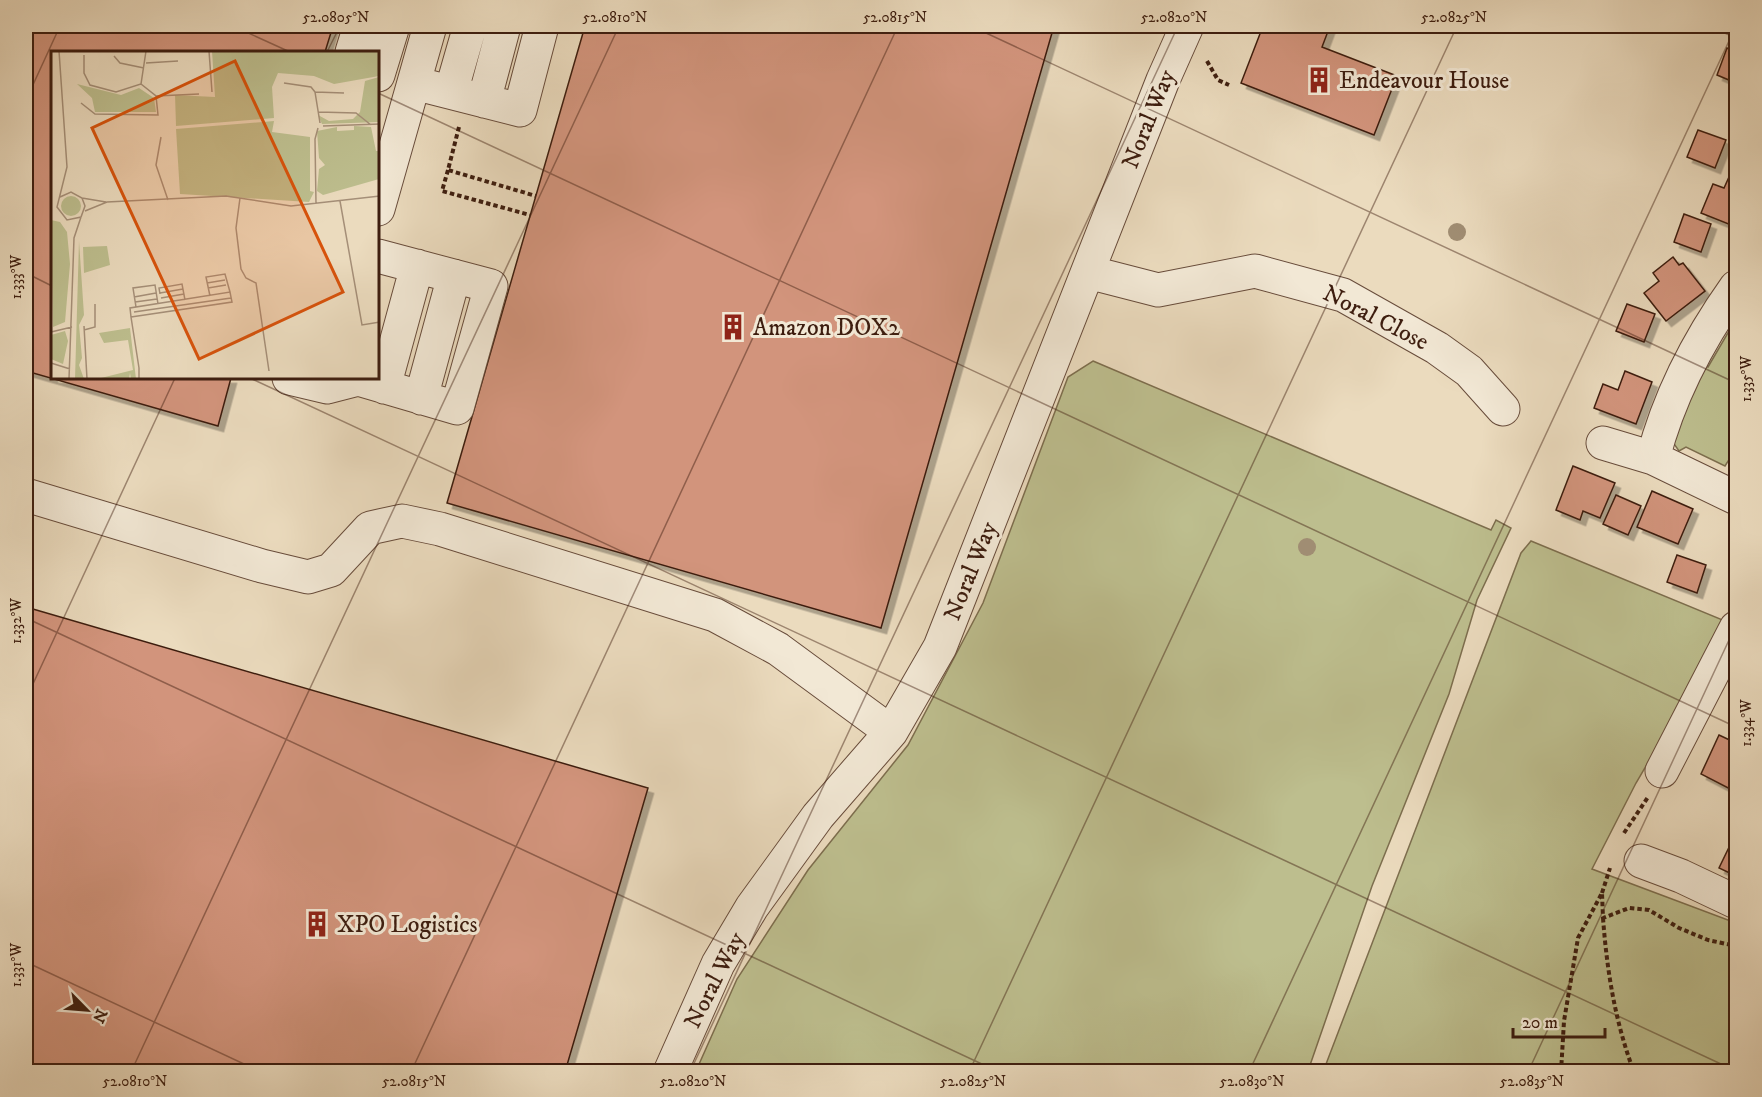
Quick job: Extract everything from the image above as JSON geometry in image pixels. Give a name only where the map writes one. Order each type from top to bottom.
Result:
[{"type":"street","points":[[352,51],[360,26]]},
{"type":"street","points":[[370,51],[378,26]]},
{"type":"street","points":[[380,68],[393,26]]},
{"type":"street","points":[[430,26],[459,95]]},
{"type":"street","points":[[454,26],[459,95]]},
{"type":"street","points":[[459,95],[470,26]]},
{"type":"street","points":[[459,95],[487,26]]},
{"type":"street","points":[[380,206],[459,95],[504,26]]},
{"type":"street","points":[[459,95],[521,26]]},
{"type":"street","points":[[459,95],[520,110],[542,26]]},
{"type":"street","name":"Noral Way","points":[[670,1071],[718,964],[752,907],[818,816],[891,732],[940,647],[1163,80],[1187,26]]},
{"type":"street","points":[[380,328],[415,267]]},
{"type":"street","points":[[380,367],[415,267]]},
{"type":"street","points":[[308,380],[373,387],[456,408],[491,286],[415,267]]},
{"type":"street","name":"Noral Close","points":[[1088,272],[1158,290],[1255,271],[1343,295],[1437,348],[1469,371],[1503,409]]},
{"type":"street","points":[[1653,458],[1662,423],[1683,374],[1737,287]]},
{"type":"street","points":[[1603,443],[1653,458],[1737,498]]},
{"type":"street","points":[[26,495],[262,566],[308,577],[331,570],[370,528],[402,521],[440,529],[716,615],[778,649],[891,732]]},
{"type":"street","points":[[1662,771],[1737,628]]},
{"type":"street","points":[[1641,861],[1681,876],[1737,902]]},
{"type":"path","points":[[1206,51],[1206,60],[1218,80],[1229,85]]},
{"type":"path","points":[[459,95],[442,191],[530,215]]},
{"type":"path","points":[[447,170],[536,196]]},
{"type":"path","points":[[1623,834],[1662,771]]},
{"type":"path","points":[[1561,1071],[1564,1022],[1578,938],[1602,893],[1607,968],[1624,1046],[1634,1071]]},
{"type":"path","points":[[1603,918],[1629,908],[1649,910],[1679,928],[1708,940],[1737,946]]},
{"type":"green space","points":[[1736,319],[1736,462],[1730,458],[1725,466],[1686,447],[1679,451],[1672,441],[1700,364],[1708,367]]},
{"type":"green space","points":[[1093,361],[1491,530],[1496,520],[1511,528],[1477,600],[1449,694],[1372,886],[1308,1071],[696,1071],[737,979],[808,870],[908,745],[983,603],[1068,377]]},
{"type":"green space","points":[[1531,541],[1730,623],[1636,783],[1592,869],[1736,923],[1736,1071],[1323,1072],[1521,553]]},
{"type":"building","points":[[26,26],[333,26],[325,51],[51,51],[51,378],[26,371]]},
{"type":"building","name":"Amazon DOX2","points":[[585,26],[1054,26],[881,628],[447,503]]},
{"type":"building","name":"Endeavour House","points":[[1263,26],[1330,26],[1322,47],[1397,76],[1374,135],[1241,83]]},
{"type":"building","points":[[1727,48],[1736,52],[1736,83],[1717,75]]},
{"type":"building","points":[[1698,130],[1726,140],[1715,168],[1687,157]]},
{"type":"building","points":[[1729,177],[1736,180],[1736,227],[1701,213],[1713,184],[1724,188]]},
{"type":"building","points":[[1684,214],[1711,224],[1701,252],[1674,242]]},
{"type":"building","points":[[1673,257],[1679,265],[1683,263],[1705,291],[1666,321],[1644,293],[1659,281],[1653,273]]},
{"type":"building","points":[[1627,304],[1655,314],[1644,342],[1616,331]]},
{"type":"building","points":[[1625,371],[1652,382],[1636,424],[1594,408],[1603,384],[1618,390]]},
{"type":"building","points":[[57,380],[230,380],[218,426]]},
{"type":"building","points":[[1573,466],[1615,483],[1600,518],[1583,511],[1580,520],[1556,510]]},
{"type":"building","points":[[1652,491],[1693,509],[1678,544],[1637,527]]},
{"type":"building","points":[[1616,495],[1641,506],[1628,535],[1603,524]]},
{"type":"building","points":[[1677,555],[1706,565],[1697,593],[1667,582]]},
{"type":"building","name":"XPO Logistics","points":[[26,607],[648,788],[565,1072],[26,1072]]},
{"type":"building","points":[[1736,689],[1736,707],[1730,704]]},
{"type":"building","points":[[1719,735],[1736,743],[1736,792],[1701,774]]},
{"type":"building","points":[[1733,839],[1736,841],[1736,876],[1719,868]]},
{"type":"place","name":"Endeavour House","points":[[1319,80]]},
{"type":"place","name":"Amazon DOX2","points":[[733,327]]},
{"type":"place","name":"XPO Logistics","points":[[317,924]]}]
